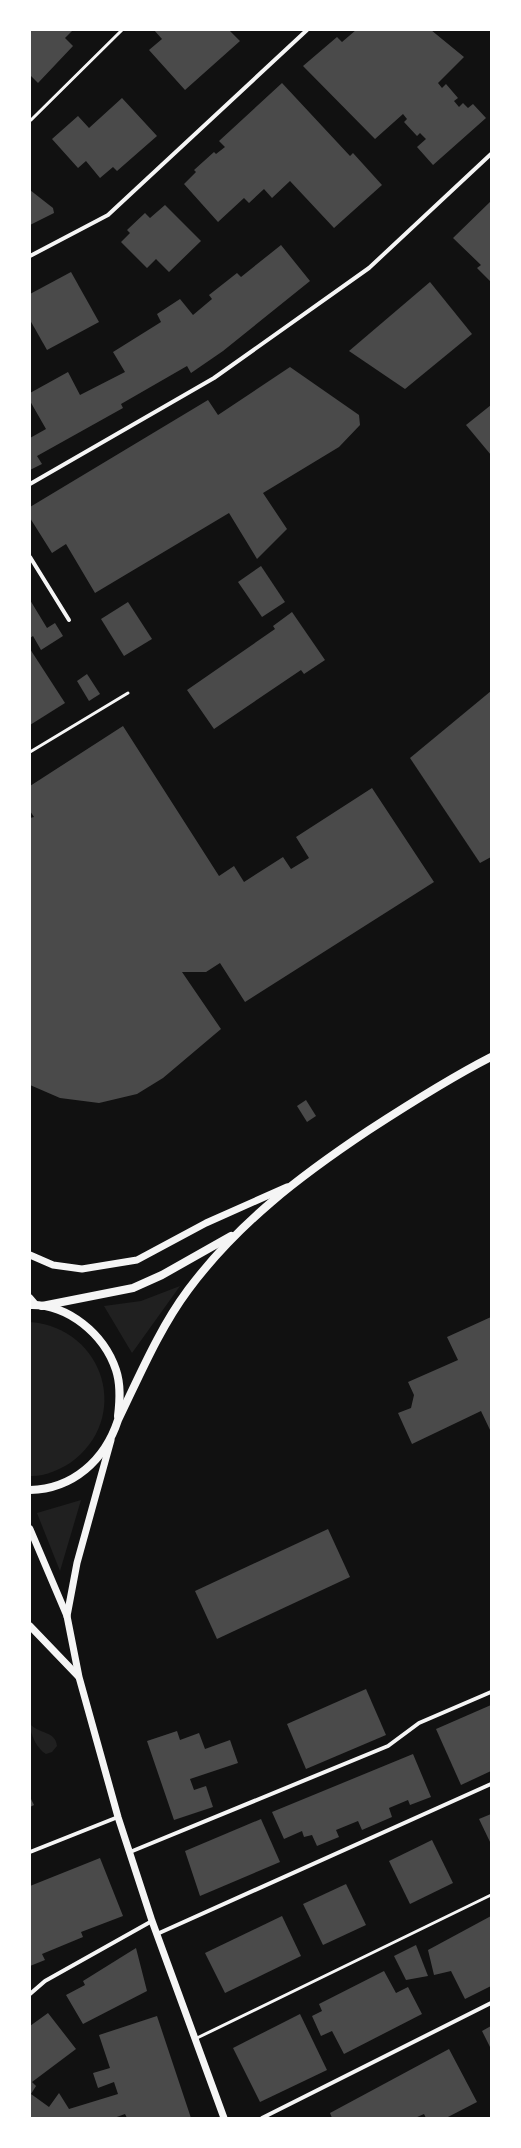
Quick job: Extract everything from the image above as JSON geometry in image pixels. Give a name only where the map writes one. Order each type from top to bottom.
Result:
[{"type":"main road","points":[[30,1490],[40,1490],[63,1484],[84,1472],[101,1455],[113,1434],[118,1420],[158,1340],[188,1290],[235,1234],[289,1186],[312,1168],[424,1094],[491,1057]]},
{"type":"main road","points":[[36,1305],[133,1288],[162,1275],[235,1234]]},
{"type":"main road","points":[[36,1305],[67,1313],[88,1328],[105,1347],[116,1370],[120,1395],[118,1420]]},
{"type":"street","points":[[30,256],[108,215],[307,30]]},
{"type":"street","points":[[30,484],[214,378],[363,272],[491,154]]},
{"type":"street","points":[[30,557],[69,620]]},
{"type":"street","points":[[30,1255],[53,1265],[82,1269],[137,1260],[206,1223],[289,1186]]},
{"type":"street","points":[[30,1298],[36,1305]]},
{"type":"street","points":[[67,1616],[79,1555],[113,1434]]},
{"type":"street","points":[[30,1530],[67,1616],[79,1677],[118,1817],[152,1922],[224,2118]]},
{"type":"street","points":[[30,1626],[79,1677]]},
{"type":"street","points":[[130,1852],[388,1746],[418,1723],[491,1692]]},
{"type":"street","points":[[157,1934],[491,1784]]},
{"type":"street","points":[[30,1852],[118,1817]]},
{"type":"street","points":[[30,1994],[45,1981],[152,1922]]},
{"type":"street","points":[[262,2118],[491,2003]]},
{"type":"lane","points":[[30,119],[31,120],[122,30]]},
{"type":"lane","points":[[30,752],[128,693]]},
{"type":"lane","points":[[195,2039],[491,1895]]},
{"type":"shaded area","points":[[180,1286],[132,1353],[104,1306],[141,1301]]},
{"type":"shaded area","points":[[30,1322],[56,1328],[77,1340],[92,1358],[101,1378],[104,1401],[100,1423],[89,1445],[66,1466],[35,1476],[30,1476]]},
{"type":"shaded area","points":[[81,1500],[60,1571],[37,1513]]},
{"type":"shaded area","points":[[30,1724],[54,1738],[57,1746],[52,1752],[46,1754],[40,1749],[33,1737]]},
{"type":"building","points":[[30,30],[73,30],[65,38],[73,46],[38,83],[30,75]]},
{"type":"building","points":[[154,30],[229,30],[240,41],[185,90],[149,50],[162,39]]},
{"type":"building","points":[[356,30],[431,30],[464,57],[438,83],[442,88],[446,84],[458,98],[454,101],[459,107],[463,103],[468,108],[473,104],[486,118],[433,165],[417,147],[426,139],[420,133],[417,136],[404,122],[407,119],[403,114],[375,139],[303,66],[337,37],[342,42]]},
{"type":"building","points":[[282,83],[350,156],[353,153],[382,185],[334,228],[290,181],[272,198],[264,189],[249,203],[244,198],[218,222],[184,184],[196,172],[194,170],[214,152],[216,154],[225,147],[219,141]]},
{"type":"building","points":[[122,98],[157,136],[117,171],[113,167],[100,178],[86,161],[78,168],[52,139],[78,116],[89,128]]},
{"type":"building","points":[[30,190],[53,208],[54,213],[30,225]]},
{"type":"building","points":[[491,201],[491,282],[477,268],[481,265],[453,238]]},
{"type":"building","points":[[165,205],[201,241],[169,272],[156,259],[147,268],[121,242],[130,233],[127,230],[145,213],[150,218]]},
{"type":"building","points":[[281,245],[310,281],[223,351],[191,373],[187,366],[121,404],[123,408],[37,456],[42,464],[30,470],[30,438],[46,429],[30,401],[30,393],[68,372],[80,395],[125,372],[113,352],[161,322],[157,314],[180,299],[193,315],[212,299],[209,295],[237,273],[241,277]]},
{"type":"building","points":[[71,272],[99,322],[47,350],[30,320],[30,294]]},
{"type":"building","points":[[430,282],[472,334],[405,389],[349,351]]},
{"type":"building","points":[[290,367],[359,415],[360,425],[339,447],[263,493],[287,529],[257,559],[229,513],[95,593],[66,544],[52,553],[30,518],[30,507],[208,400],[218,415]]},
{"type":"building","points":[[491,405],[491,455],[466,425]]},
{"type":"building","points":[[261,566],[285,602],[262,617],[238,582]]},
{"type":"building","points":[[30,600],[47,628],[55,623],[63,636],[41,650],[33,636],[30,638]]},
{"type":"building","points":[[128,602],[152,639],[124,656],[101,619]]},
{"type":"building","points":[[292,612],[325,660],[304,674],[301,670],[214,729],[187,690],[275,629],[273,626]]},
{"type":"building","points":[[30,649],[65,703],[30,725]]},
{"type":"building","points":[[87,674],[100,694],[89,701],[77,681]]},
{"type":"building","points":[[491,691],[491,857],[480,863],[410,758]]},
{"type":"building","points":[[123,726],[219,876],[234,866],[244,882],[283,857],[291,869],[309,858],[296,837],[372,788],[434,882],[245,1002],[220,963],[206,972],[182,972],[221,1029],[163,1078],[137,1094],[99,1103],[60,1098],[30,1085],[30,818],[34,817],[30,811],[30,786]]},
{"type":"building","points":[[306,1100],[316,1116],[307,1122],[297,1106]]},
{"type":"building","points":[[491,1317],[491,1432],[481,1411],[412,1444],[398,1413],[411,1408],[414,1395],[408,1382],[458,1360],[447,1337]]},
{"type":"building","points":[[328,1529],[350,1577],[217,1639],[195,1591]]},
{"type":"building","points":[[366,1689],[386,1735],[306,1769],[287,1724]]},
{"type":"building","points":[[491,1705],[491,1771],[461,1785],[436,1729]]},
{"type":"building","points":[[177,1731],[180,1740],[199,1733],[205,1749],[230,1740],[238,1763],[190,1779],[194,1790],[206,1786],[213,1807],[174,1820],[147,1741]]},
{"type":"building","points":[[413,1754],[431,1797],[410,1805],[408,1800],[389,1808],[392,1817],[362,1830],[358,1821],[336,1830],[339,1837],[317,1846],[312,1835],[304,1837],[302,1831],[284,1839],[272,1812]]},
{"type":"building","points":[[30,1797],[34,1805],[30,1807]]},
{"type":"building","points":[[491,1814],[491,1844],[479,1819]]},
{"type":"building","points":[[261,1819],[280,1862],[200,1896],[185,1851]]},
{"type":"building","points":[[432,1840],[453,1883],[410,1904],[389,1861]]},
{"type":"building","points":[[100,1858],[123,1916],[81,1932],[83,1937],[42,1954],[45,1960],[30,1966],[30,1886]]},
{"type":"building","points":[[346,1884],[366,1925],[323,1945],[303,1904]]},
{"type":"building","points":[[282,1916],[301,1956],[225,1993],[205,1953]]},
{"type":"building","points":[[491,1916],[491,1986],[465,1999],[451,1971],[434,1975],[428,1950]]},
{"type":"building","points":[[416,1945],[428,1976],[406,1980],[394,1956]]},
{"type":"building","points":[[136,1948],[147,1991],[83,2024],[66,1995],[85,1985],[83,1981]]},
{"type":"building","points":[[384,1971],[396,1993],[408,1987],[422,2014],[344,2054],[332,2031],[321,2036],[312,2016],[322,2011],[319,2004]]},
{"type":"building","points":[[48,2013],[76,2049],[32,2082],[36,2086],[31,2094],[49,2107],[59,2093],[69,2109],[118,2094],[114,2082],[98,2088],[93,2073],[110,2068],[99,2035],[157,2016],[191,2118],[127,2118],[125,2114],[114,2118],[30,2118],[30,2026]]},
{"type":"building","points":[[300,2014],[327,2070],[260,2102],[233,2048]]},
{"type":"building","points":[[491,2026],[491,2049],[482,2031]]},
{"type":"building","points":[[449,2049],[477,2102],[446,2118],[426,2118],[424,2114],[415,2118],[332,2118],[330,2113]]}]
